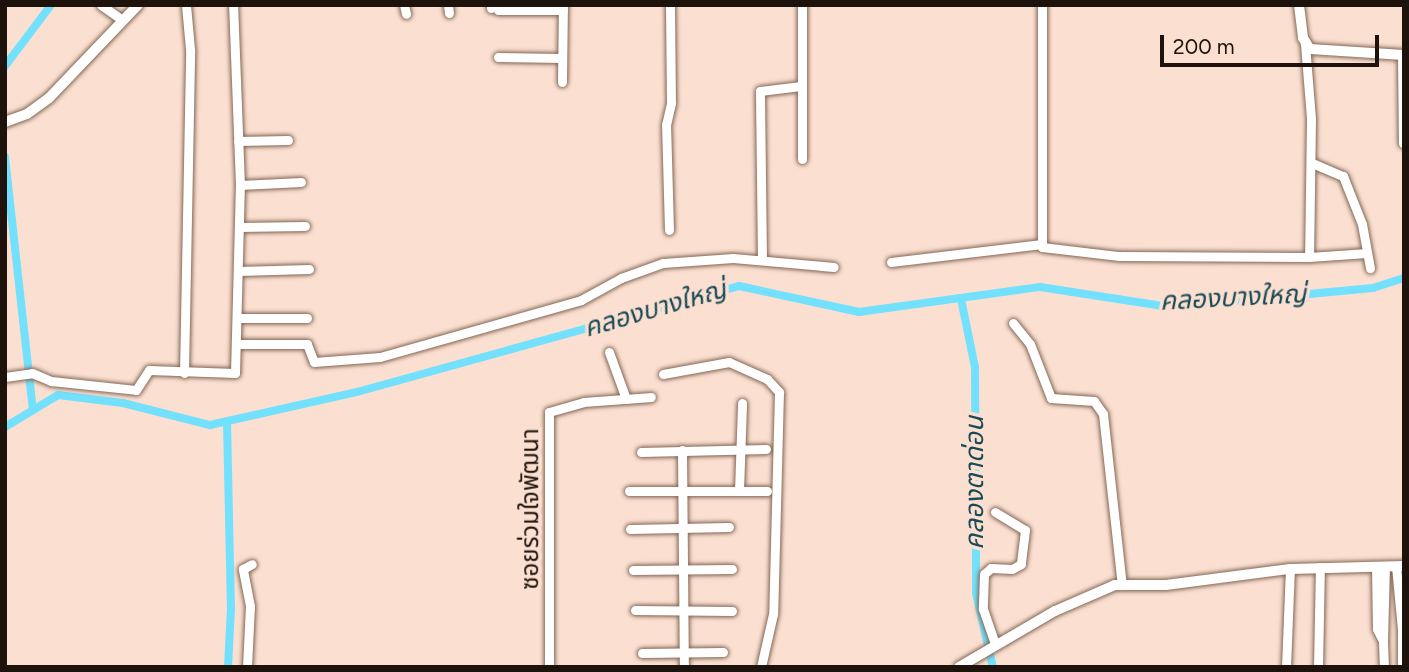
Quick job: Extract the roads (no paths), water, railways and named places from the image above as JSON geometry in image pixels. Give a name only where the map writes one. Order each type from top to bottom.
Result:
[{"type":"street","points":[[101,5],[121,19]]},
{"type":"street","points":[[8,121],[49,98],[121,19],[138,5]]},
{"type":"street","points":[[184,373],[190,50],[186,5]]},
{"type":"street","points":[[5,377],[32,373],[51,381],[136,390],[143,384],[146,370],[233,375],[240,185],[233,5]]},
{"type":"street","points":[[669,230],[666,125],[671,103],[670,5]]},
{"type":"street","points":[[802,5],[803,159]]},
{"type":"street","points":[[1042,5],[1044,248],[1119,256],[1309,257],[1367,253]]},
{"type":"street","points":[[1299,5],[1305,44],[1312,163],[1309,257]]},
{"type":"street","points":[[493,8],[563,8],[562,82]]},
{"type":"street","points":[[1305,44],[1315,51],[1403,55],[1403,143]]},
{"type":"street","points":[[498,57],[562,58]]},
{"type":"street","points":[[762,260],[760,91],[801,86]]},
{"type":"street","points":[[238,141],[288,140]]},
{"type":"street","points":[[1312,163],[1343,176],[1362,224],[1370,268]]},
{"type":"street","points":[[240,185],[301,182]]},
{"type":"street","points":[[239,227],[305,226]]},
{"type":"street","points":[[891,262],[1042,244]]},
{"type":"street","points":[[236,344],[307,344],[314,362],[380,356],[581,300],[621,278],[663,263],[762,260],[834,267]]},
{"type":"street","points":[[238,271],[309,269]]},
{"type":"street","points":[[237,318],[307,318]]},
{"type":"street","points":[[1013,323],[1030,344],[1051,398],[1094,401],[1103,414],[1122,584]]},
{"type":"street","points":[[609,352],[626,399]]},
{"type":"street","points":[[663,374],[729,362],[767,379],[779,392],[773,614],[761,667]]},
{"type":"street","name":"ซอยร่วมใจพัฒนา","points":[[550,667],[549,412],[584,402],[651,397]]},
{"type":"street","points":[[739,491],[742,403]]},
{"type":"street","points":[[640,452],[766,449]]},
{"type":"street","points":[[682,450],[684,667]]},
{"type":"street","points":[[629,491],[767,491]]},
{"type":"street","points":[[993,645],[983,609],[984,574],[991,568],[1012,569],[1021,564],[1025,530],[995,513]]},
{"type":"street","points":[[630,529],[729,527]]},
{"type":"street","points":[[247,667],[250,606],[243,569],[252,564]]},
{"type":"street","points":[[959,667],[1055,611],[1122,584],[1166,585],[1290,569],[1390,566]]},
{"type":"street","points":[[1390,566],[1403,627],[1402,667]]},
{"type":"street","points":[[1384,667],[1383,641],[1390,566]]},
{"type":"street","points":[[1318,667],[1320,567]]},
{"type":"street","points":[[633,570],[732,569]]},
{"type":"street","points":[[1286,667],[1290,569]]},
{"type":"street","points":[[635,610],[732,611]]},
{"type":"street","points":[[642,653],[723,652]]},
{"type":"waterway","points":[[5,66],[51,5]]},
{"type":"waterway","points":[[5,157],[33,409]]},
{"type":"waterway","name":"คลองบางใหญ่","points":[[5,427],[58,395],[123,403],[210,425],[357,392],[739,286],[859,312],[1040,287],[1169,307],[1373,288],[1404,278]]},
{"type":"waterway","name":"คลองตาด่อน","points":[[961,299],[975,367],[976,593],[993,667]]},
{"type":"waterway","points":[[227,421],[231,608],[228,667]]}]
